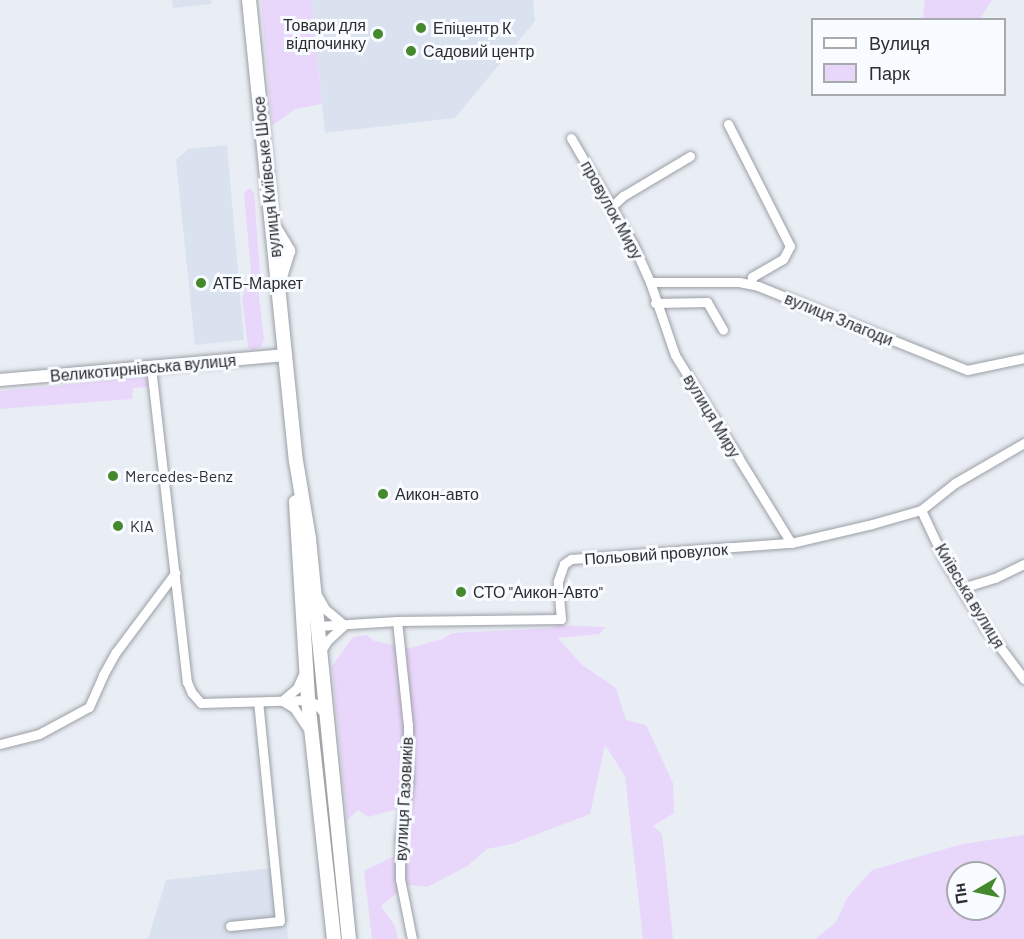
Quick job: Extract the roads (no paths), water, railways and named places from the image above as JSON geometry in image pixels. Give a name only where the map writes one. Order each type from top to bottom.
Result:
[{"type":"highway","name":"вулиця Київське Шосе","points":[[249,0],[271,215],[276,233],[288,251],[279,292],[286,355]]},
{"type":"highway","points":[[286,355],[296,461],[297,540],[307,592],[317,626],[324,714],[349,939]]},
{"type":"highway","points":[[307,592],[305,669],[334,939]]},
{"type":"main road","name":"Великотирнівська вулиця","points":[[0,381],[286,355]]},
{"type":"street","points":[[728,124],[790,246],[783,259],[752,278],[751,284]]},
{"type":"street","name":"провулок Миру","points":[[572,138],[633,244],[650,282]]},
{"type":"street","points":[[611,207],[623,196],[690,156]]},
{"type":"street","name":"вулиця Злагоди","points":[[650,282],[751,284],[967,370],[1024,358]]},
{"type":"street","name":"вулиця Миру","points":[[650,282],[675,355],[790,543]]},
{"type":"street","points":[[656,303],[707,302],[723,330]]},
{"type":"street","points":[[151,367],[187,682],[192,693],[201,703],[308,700],[316,704],[324,714]]},
{"type":"street","name":"Польовий провулок","points":[[317,626],[397,621],[561,619],[558,581],[564,564],[571,560],[790,543],[924,507],[982,465],[1024,443]]},
{"type":"street","name":"Київська вулиця","points":[[924,507],[962,588],[985,627],[1024,679]]},
{"type":"street","points":[[962,588],[995,578],[1024,564]]},
{"type":"street","points":[[0,744],[39,734],[89,707],[102,675],[116,652],[175,573]]},
{"type":"street","points":[[307,592],[344,625],[327,640],[320,656]]},
{"type":"street","name":"вулиця Газовиків","points":[[397,621],[408,725],[408,782],[400,839],[400,879],[412,939]]},
{"type":"street","points":[[304,649],[309,635],[317,626]]},
{"type":"street","points":[[282,701],[297,688],[305,669]]},
{"type":"street","points":[[308,700],[322,682]]},
{"type":"street","points":[[282,701],[294,708],[301,716],[312,739]]},
{"type":"street","points":[[230,926],[280,921],[258,702]]},
{"type":"place","name":"Епіцентр К","points":[[421,28]]},
{"type":"place","name":"Товари для відпочинку","points":[[378,34]]},
{"type":"place","name":"Садовий центр","points":[[411,51]]},
{"type":"place","name":"АТБ-Маркет","points":[[201,283]]},
{"type":"place","name":"Mercedes-Benz","points":[[113,476]]},
{"type":"place","name":"Аикон-авто","points":[[383,494]]},
{"type":"place","name":"KIA","points":[[118,526]]},
{"type":"place","name":"СТО \"Аикон-Авто\"","points":[[461,592]]}]
